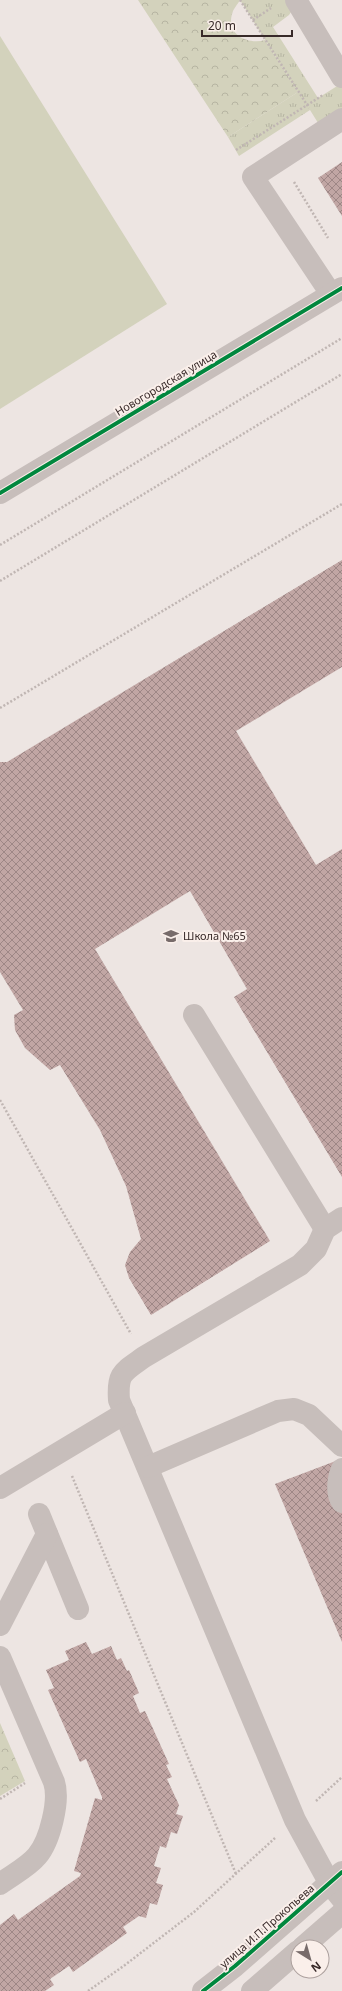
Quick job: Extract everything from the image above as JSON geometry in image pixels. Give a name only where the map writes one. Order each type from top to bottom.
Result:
[{"type":"street","points":[[287,2],[342,77]]},
{"type":"street","points":[[337,291],[253,177],[342,119]]},
{"type":"street","name":"Новогородская улица","points":[[0,493],[337,291]]},
{"type":"street","points":[[194,1015],[334,1224],[316,1249],[300,1265],[144,1357],[125,1370],[118,1383],[119,1400],[295,1820],[338,1885]]},
{"type":"street","points":[[148,1467],[278,1411],[294,1410],[309,1415],[342,1446]]},
{"type":"street","points":[[0,1488],[61,1450],[125,1413]]},
{"type":"street","points":[[342,1469],[338,1478],[339,1498],[342,1502]]},
{"type":"street","points":[[38,1514],[78,1609]]},
{"type":"street","points":[[0,1625],[47,1534]]},
{"type":"street","points":[[0,1657],[54,1782],[57,1794],[55,1808],[42,1850],[28,1864],[0,1884]]},
{"type":"street","name":"улица И.П.Прокопьева","points":[[203,1991],[338,1885]]},
{"type":"street","points":[[312,1939],[342,1913]]},
{"type":"street","points":[[252,1991],[290,1958]]},
{"type":"path","points":[[240,0],[323,131]]},
{"type":"path","points":[[253,20],[287,2]]},
{"type":"path","points":[[236,150],[324,95]]},
{"type":"path","points":[[291,176],[330,241]]},
{"type":"path","points":[[0,545],[342,338]]},
{"type":"path","points":[[0,581],[342,374]]},
{"type":"path","points":[[0,708],[342,504]]},
{"type":"path","points":[[0,1100],[144,1357]]},
{"type":"path","points":[[61,1450],[236,1874]]},
{"type":"path","points":[[311,1805],[342,1777]]},
{"type":"path","points":[[0,1799],[28,1782],[29,1787]]},
{"type":"path","points":[[88,1991],[125,1965],[194,1912],[278,1835]]},
{"type":"green space","points":[[138,0],[240,0],[232,14],[232,28],[235,33],[246,40],[265,40],[298,92],[228,137]]},
{"type":"green space","points":[[240,0],[294,0],[295,6],[289,15],[273,27],[318,98],[342,83],[342,119],[323,131],[310,110],[239,156],[228,137],[298,92]]},
{"type":"green space","points":[[0,36],[167,304],[0,409]]},
{"type":"green space","points":[[0,1723],[25,1781],[0,1796]]},
{"type":"building","points":[[342,162],[342,216],[318,178]]},
{"type":"building","points":[[342,560],[342,667],[236,731],[316,865],[342,849],[342,1177],[234,997],[247,989],[190,891],[95,949],[270,1241],[151,1315],[129,1278],[125,1265],[130,1252],[141,1239],[126,1186],[100,1130],[60,1065],[50,1070],[25,1048],[15,1030],[14,1015],[23,1010],[0,972],[0,762],[7,762]]},
{"type":"building","points":[[341,1459],[342,1462],[342,1642],[275,1484]]},
{"type":"building","points":[[86,1642],[92,1654],[111,1646],[117,1660],[121,1658],[127,1671],[129,1670],[139,1693],[133,1696],[140,1713],[145,1711],[169,1764],[166,1765],[172,1777],[167,1779],[179,1805],[176,1814],[183,1816],[177,1834],[171,1832],[166,1848],[160,1846],[154,1866],[161,1868],[156,1883],[163,1885],[157,1905],[150,1903],[146,1918],[139,1916],[123,1927],[127,1933],[73,1972],[69,1966],[50,1979],[54,1985],[45,1991],[0,1991],[0,1925],[14,1914],[18,1920],[80,1876],[81,1873],[74,1871],[95,1798],[102,1800],[86,1759],[80,1762],[48,1690],[54,1688],[46,1670],[69,1660],[65,1651]]},
{"type":"cycle path","points":[[0,493],[342,288]]},
{"type":"cycle path","points":[[203,1991],[235,1966],[342,1872]]},
{"type":"place","name":"Школа №65","points":[[171,936]]}]
